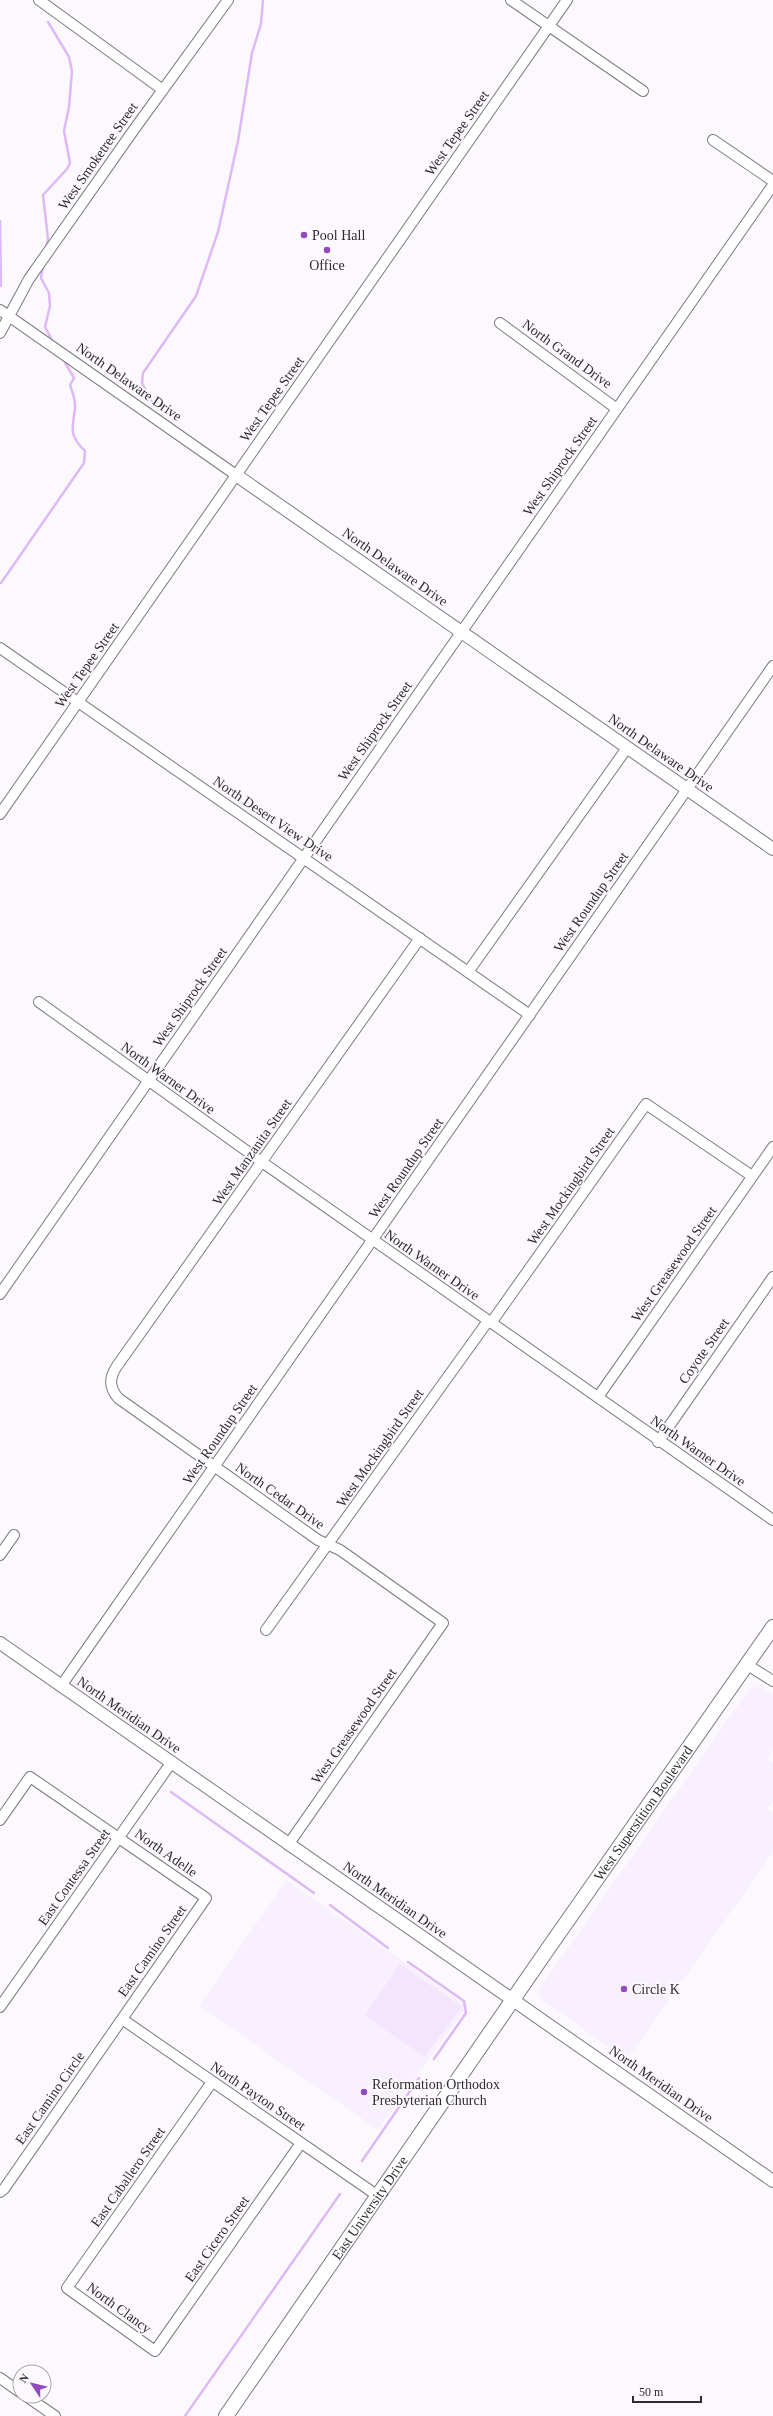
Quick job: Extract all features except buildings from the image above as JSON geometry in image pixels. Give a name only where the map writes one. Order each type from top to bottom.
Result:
[{"type":"main road","name":"West Superstition Boulevard","points":[[513,2000],[773,1627]]},
{"type":"main road","name":"East University Drive","points":[[226,2416],[513,2000]]},
{"type":"street","points":[[39,0],[163,90]]},
{"type":"street","name":"West Smoketree Street","points":[[0,334],[29,279],[228,0]]},
{"type":"street","points":[[511,0],[642,91]]},
{"type":"street","name":"West Tepee Street","points":[[0,814],[567,0]]},
{"type":"street","points":[[714,140],[773,182]]},
{"type":"street","name":"West Shiprock Street","points":[[0,1294],[773,185]]},
{"type":"street","name":"North Delaware Drive","points":[[0,310],[773,849]]},
{"type":"street","name":"North Grand Drive","points":[[500,323],[617,409]]},
{"type":"street","name":"North Desert View Drive","points":[[0,648],[304,857],[530,1015]]},
{"type":"street","name":"West Roundup Street","points":[[61,1686],[773,666]]},
{"type":"street","points":[[468,972],[627,748]]},
{"type":"street","name":"West Manzanita Street","points":[[110,1383],[117,1366],[420,938]]},
{"type":"street","name":"North Warner Drive","points":[[39,1002],[148,1082],[598,1397],[658,1442],[773,1520]]},
{"type":"street","name":"West Mockingbird Street","points":[[266,1630],[329,1545],[646,1104],[752,1176]]},
{"type":"street","name":"West Greasewood Street","points":[[598,1397],[773,1147]]},
{"type":"street","name":"Coyote Street","points":[[658,1442],[773,1278]]},
{"type":"street","name":"North Cedar Drive","points":[[110,1383],[118,1398],[214,1467],[444,1623]]},
{"type":"street","points":[[0,1555],[14,1535]]},
{"type":"street","name":"West Greasewood Street","points":[[288,1845],[444,1623]]},
{"type":"street","name":"North Meridian Drive","points":[[0,1643],[288,1845],[773,2181]]},
{"type":"street","points":[[746,1664],[773,1681]]},
{"type":"street","name":"East Contessa Street","points":[[0,2007],[171,1763]]},
{"type":"street","name":"North Adelle","points":[[0,1820],[30,1777],[206,1898]]},
{"type":"street","name":"East Camino Street","points":[[122,2019],[206,1898]]},
{"type":"street","name":"North Payton Street","points":[[122,2019],[378,2196]]},
{"type":"street","name":"East Camino Circle","points":[[0,2192],[4,2189],[122,2019]]},
{"type":"street","name":"East Caballero Street","points":[[67,2288],[212,2082]]},
{"type":"street","name":"East Cicero Street","points":[[155,2351],[301,2143]]},
{"type":"street","name":"North Clancy","points":[[67,2288],[155,2351]]},
{"type":"street","points":[[2,2382],[12,2388]]},
{"type":"street","points":[[38,2404],[55,2416]]},
{"type":"shaded area","points":[[760,1686],[773,1694],[773,1750],[768,1758],[773,1762],[773,1801],[767,1809],[773,1813],[773,1852],[627,2060],[545,2002],[540,1996],[540,1988],[749,1689]]},
{"type":"shaded area","points":[[286,1880],[467,2006],[378,2130],[199,2006]]},
{"type":"shaded area","points":[[400,1964],[462,2007],[424,2057],[365,2015]]},
{"type":"waterway","points":[[153,404],[142,383],[143,373],[196,296],[218,232],[238,141],[252,53],[261,24],[263,0]]},
{"type":"waterway","points":[[46,248],[48,239],[43,195],[67,169],[70,163],[64,131],[69,107],[72,71],[69,57],[48,22]]},
{"type":"waterway","points":[[0,221],[1,286]]},
{"type":"waterway","points":[[43,265],[41,278],[49,293],[50,306],[45,327],[53,342]]},
{"type":"waterway","points":[[1,583],[84,463],[85,451],[76,441],[73,432],[75,403],[70,385],[74,378],[63,359]]},
{"type":"waterway","points":[[171,1792],[314,1893]]},
{"type":"waterway","points":[[330,1905],[388,1948]]},
{"type":"waterway","points":[[408,1962],[464,2001],[466,2013],[434,2059]]},
{"type":"waterway","points":[[362,2161],[419,2078]]},
{"type":"waterway","points":[[185,2416],[340,2194]]},
{"type":"place","name":"Pool Hall","points":[[304,235]]},
{"type":"place","name":"Office","points":[[327,250]]},
{"type":"place","name":"Circle K","points":[[624,1989]]},
{"type":"place","name":"Reformation Orthodox Presbyterian Church","points":[[364,2092]]}]
